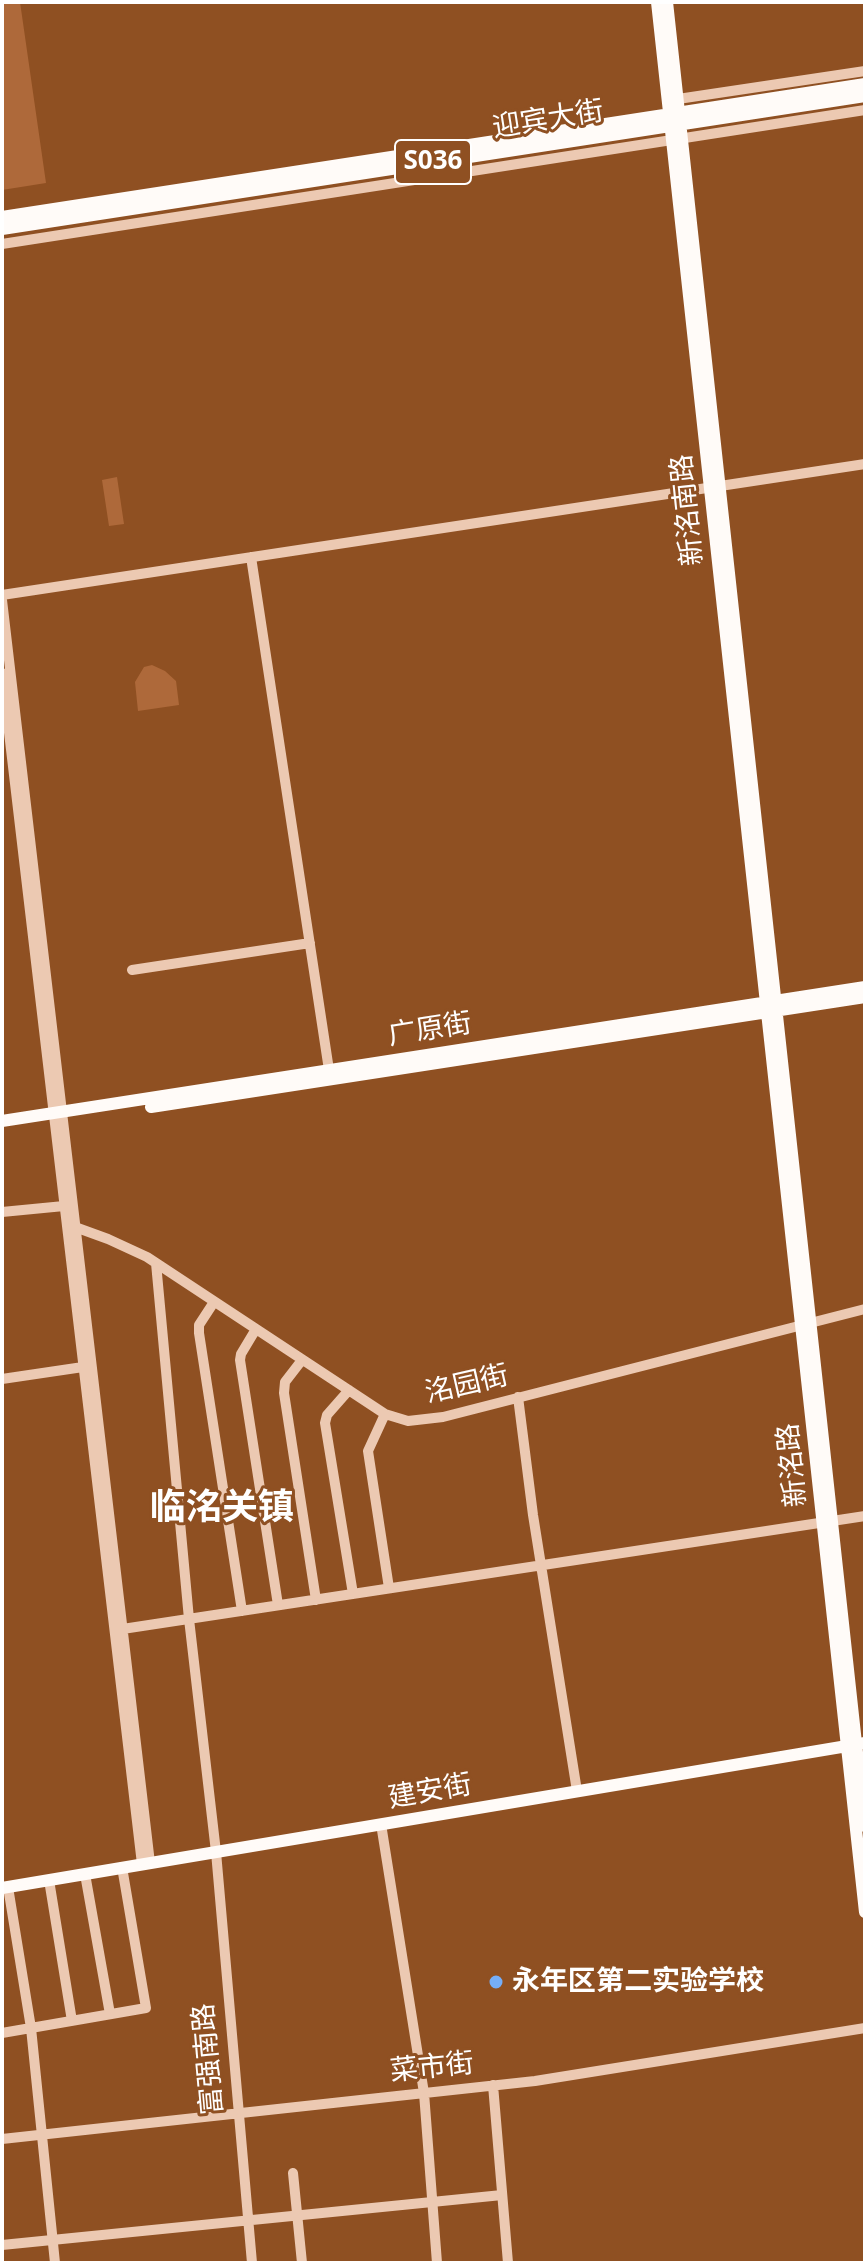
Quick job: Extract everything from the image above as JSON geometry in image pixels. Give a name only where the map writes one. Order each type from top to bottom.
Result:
[{"type":"main road","name":"新洺南路","points":[[657,2],[675,115]]},
{"type":"main road","name":"新洺南路","points":[[667,2],[677,139],[772,1006]]},
{"type":"main road","name":"迎宾大街","points":[[2,229],[865,84]]},
{"type":"main road","name":"迎宾大街","points":[[2,217],[675,115],[865,96]]},
{"type":"main road","name":"广原街","points":[[2,1121],[58,1117],[772,1006],[865,987]]},
{"type":"main road","name":"广原街","points":[[2,1130],[58,1117],[329,1070],[772,1006],[865,997]]},
{"type":"main road","name":"新洺路","points":[[772,1006],[865,1826]]},
{"type":"main road","name":"新洺路","points":[[856,1744],[865,1912]]},
{"type":"main road","name":"建安街","points":[[5,1887],[856,1744]]},
{"type":"street","points":[[675,115],[865,71]]},
{"type":"street","points":[[2,244],[865,110]]},
{"type":"street","points":[[146,1863],[64,1206],[58,1117],[2,598],[865,464]]},
{"type":"street","points":[[251,557],[329,1070]]},
{"type":"street","points":[[2,673],[58,1117],[75,1227],[118,1630]]},
{"type":"street","points":[[132,970],[310,943]]},
{"type":"street","points":[[2,1212],[64,1206]]},
{"type":"street","name":"洺园街","points":[[75,1227],[108,1239],[156,1263],[385,1414],[408,1421],[421,1421],[865,1309]]},
{"type":"street","name":"富强南路","points":[[156,1263],[189,1619],[216,1852],[252,2263]]},
{"type":"street","points":[[214,1302],[199,1325],[199,1333],[242,1611]]},
{"type":"street","points":[[256,1329],[240,1360],[278,1605]]},
{"type":"street","points":[[302,1360],[285,1382],[284,1393],[316,1600]]},
{"type":"street","points":[[2,1379],[83,1367]]},
{"type":"street","points":[[349,1390],[327,1415],[325,1423],[353,1594]]},
{"type":"street","points":[[518,1397],[577,1791]]},
{"type":"street","points":[[385,1414],[368,1451],[389,1588]]},
{"type":"street","points":[[118,1630],[865,1516]]},
{"type":"street","points":[[381,1824],[424,2093],[437,2263]]},
{"type":"street","points":[[2,2033],[146,2008],[122,1867]]},
{"type":"street","points":[[85,1874],[110,2014]]},
{"type":"street","points":[[49,1880],[72,2021]]},
{"type":"street","points":[[5,1887],[31,2028],[55,2263]]},
{"type":"street","name":"菜市街","points":[[2,2139],[493,2085],[617,2069],[865,2028]]},
{"type":"street","points":[[493,2085],[508,2263]]},
{"type":"street","points":[[293,2173],[302,2263]]},
{"type":"street","points":[[2,2245],[502,2195]]},
{"type":"shaded area","points":[[2,2],[20,2],[46,183],[2,190]]},
{"type":"shaded area","points":[[117,477],[124,524],[109,526],[102,480]]},
{"type":"shaded area","points":[[152,665],[176,681],[179,705],[138,711],[135,682],[144,667]]},
{"type":"place","name":"永年区第二实验学校","points":[[496,1982]]},
{"type":"district","name":"临洺关镇","points":[[222,1509]]}]
